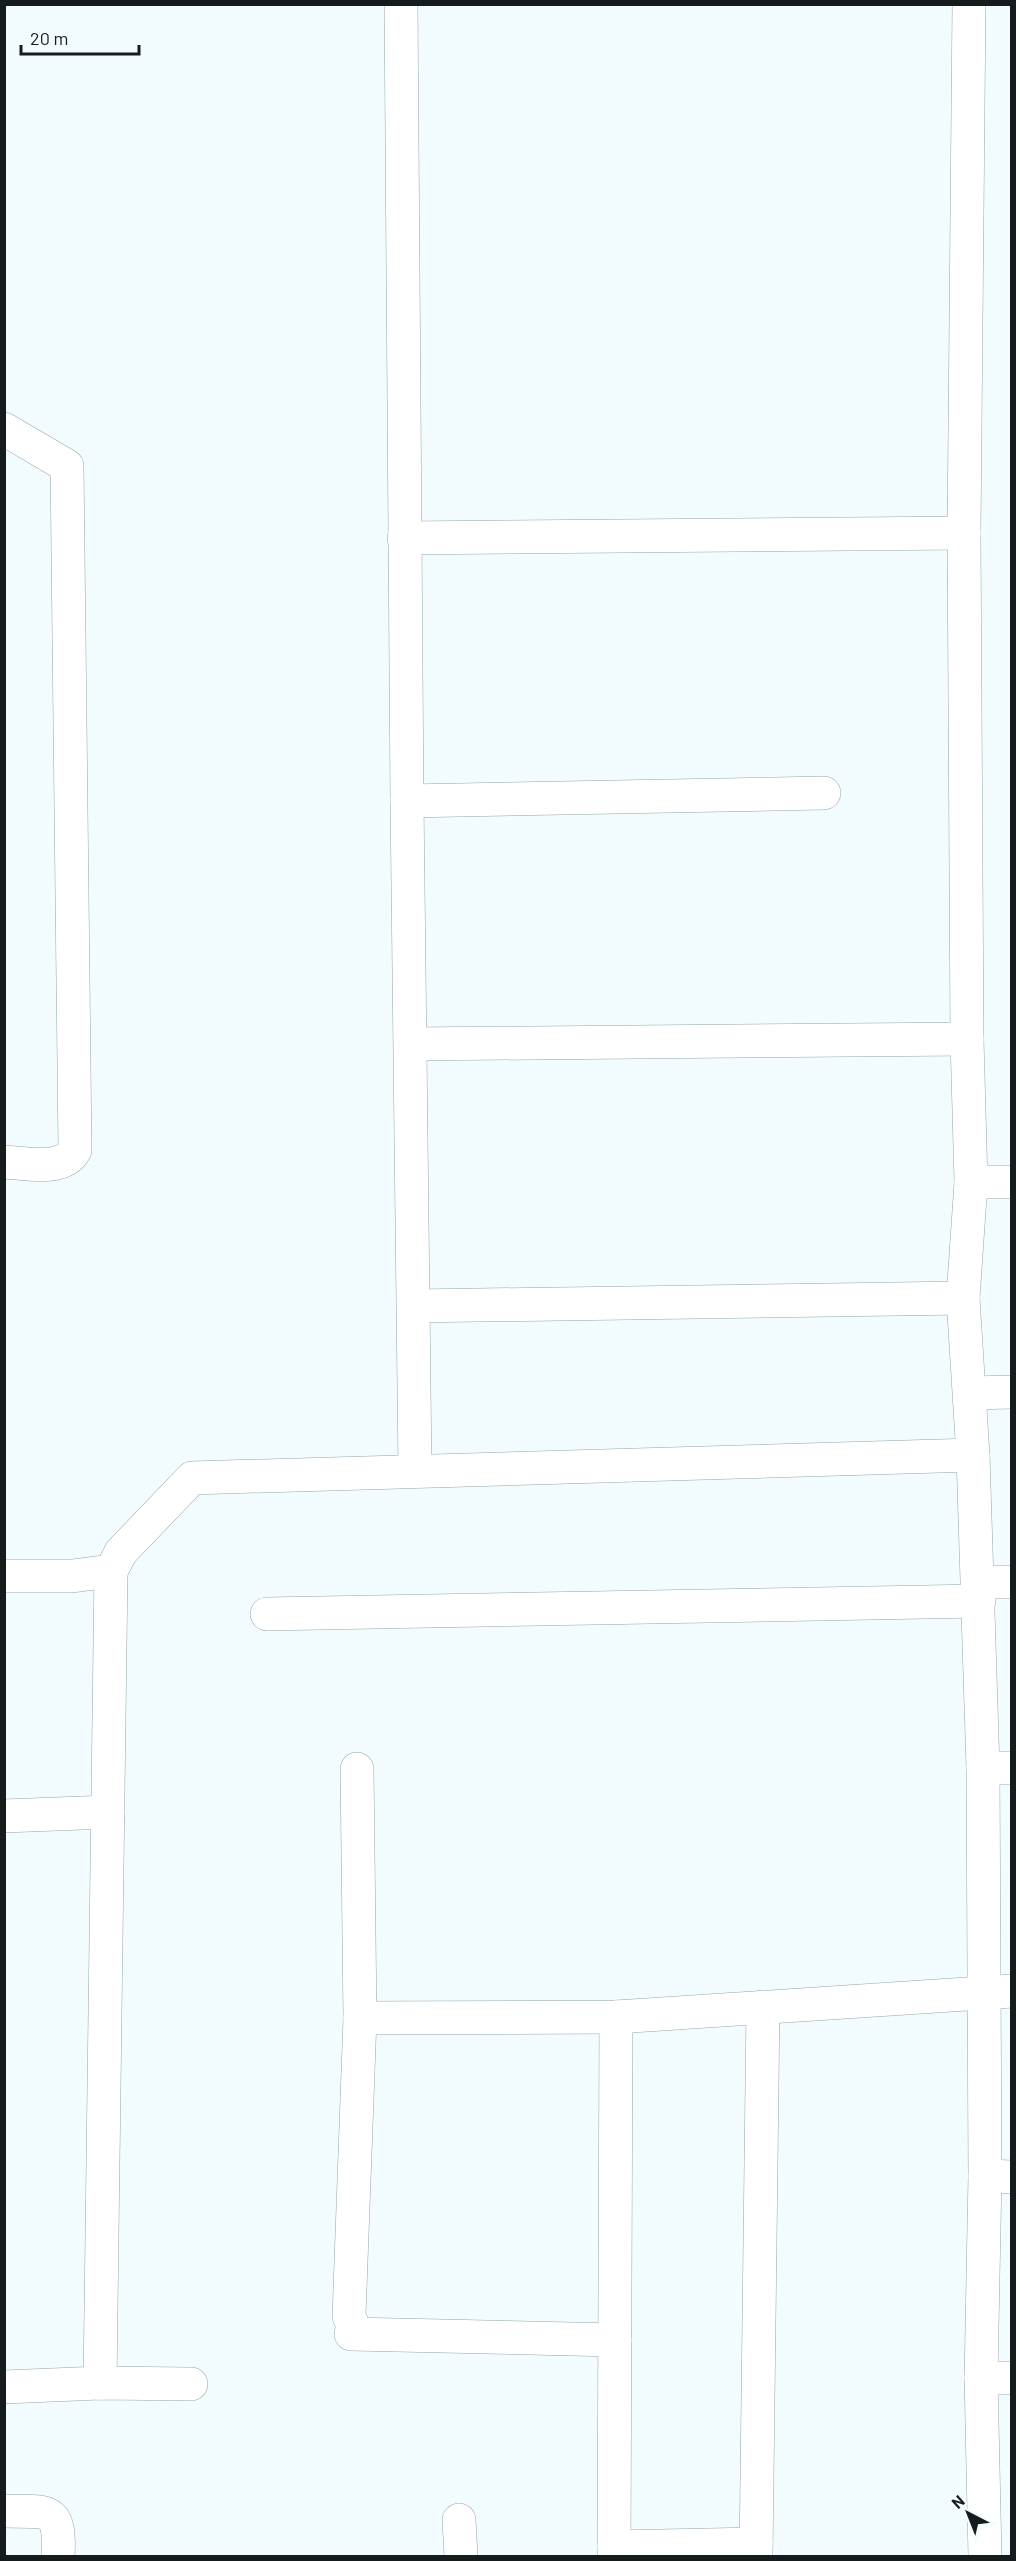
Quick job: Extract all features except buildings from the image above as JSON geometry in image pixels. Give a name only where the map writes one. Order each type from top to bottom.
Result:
[{"type":"street","points":[[401,4],[415,1471]]},
{"type":"street","points":[[969,4],[964,533],[971,1182],[963,1298],[970,1393],[978,1592],[997,1768],[996,2378],[985,2556]]},
{"type":"street","points":[[4,429],[67,466],[75,1150],[70,1158],[60,1164],[4,1162]]},
{"type":"street","points":[[405,538],[964,533]]},
{"type":"street","points":[[407,801],[824,793]]},
{"type":"street","points":[[411,1044],[968,1040]]},
{"type":"street","points":[[971,1182],[1011,1182]]},
{"type":"street","points":[[415,1306],[963,1298]]},
{"type":"street","points":[[970,1393],[1011,1392]]},
{"type":"street","points":[[100,2383],[111,1571],[121,1552],[192,1478],[973,1455]]},
{"type":"street","points":[[4,1576],[72,1576],[111,1571]]},
{"type":"street","points":[[267,1614],[978,1592],[1011,1582]]},
{"type":"street","points":[[357,1769],[360,2018],[349,2316],[353,2326],[351,2334],[615,2340]]},
{"type":"street","points":[[4,1816],[108,1812]]},
{"type":"street","points":[[360,2018],[616,2017],[997,1992]]},
{"type":"street","points":[[616,2017],[614,2552],[756,2550],[762,2007]]},
{"type":"street","points":[[4,2387],[100,2383],[191,2384]]},
{"type":"street","points":[[4,2511],[46,2512],[55,2519],[60,2533],[58,2556]]},
{"type":"street","points":[[459,2520],[461,2556]]}]
